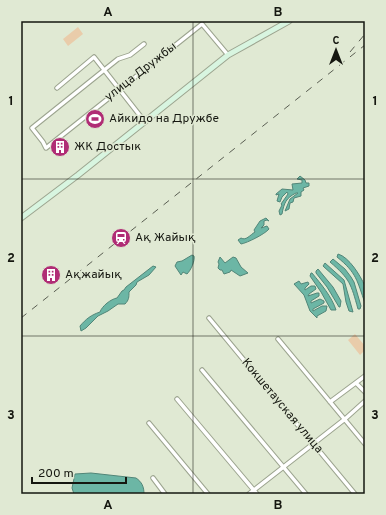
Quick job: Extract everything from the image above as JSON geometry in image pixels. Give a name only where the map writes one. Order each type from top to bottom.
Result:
[{"type":"main road","points":[[21,218],[77,176],[228,55],[289,21]]},
{"type":"street","name":"улица Дружбы","points":[[144,44],[130,55],[118,59],[32,128],[46,148],[202,24],[228,55]]},
{"type":"street","points":[[57,88],[94,57],[145,122]]},
{"type":"street","name":"Кокшетауская улица","points":[[209,318],[355,494]]},
{"type":"street","points":[[278,339],[365,444]]},
{"type":"street","points":[[202,370],[306,494]]},
{"type":"street","points":[[330,402],[365,376]]},
{"type":"street","points":[[356,383],[365,392]]},
{"type":"street","points":[[177,399],[257,494]]},
{"type":"street","points":[[249,494],[284,468],[365,401]]},
{"type":"street","points":[[149,423],[208,494]]},
{"type":"street","points":[[153,478],[165,494]]},
{"type":"shaded area","points":[[78,27],[83,34],[68,46],[63,39]]},
{"type":"shaded area","points":[[355,334],[365,346],[365,350],[360,355],[348,340]]},
{"type":"water","points":[[300,176],[306,183],[309,183],[309,186],[303,188],[304,190],[301,192],[301,196],[294,198],[293,202],[290,203],[289,209],[285,211],[290,199],[298,193],[288,199],[282,214],[280,215],[279,211],[282,205],[281,204],[288,194],[287,192],[282,197],[280,202],[277,201],[279,194],[276,194],[282,189],[293,190],[292,184],[302,183],[302,180],[297,179]]},
{"type":"water","points":[[266,218],[269,221],[264,221],[264,225],[261,228],[267,226],[269,229],[256,238],[241,244],[238,240],[241,238],[246,238],[255,232],[254,230],[260,221]]},
{"type":"water","points":[[338,254],[354,267],[365,286],[365,303],[356,278],[349,268],[337,257]]},
{"type":"water","points":[[192,255],[194,258],[191,268],[187,274],[183,272],[181,275],[175,266],[177,262],[182,261]]},
{"type":"water","points":[[220,257],[225,263],[233,257],[236,258],[241,267],[248,273],[240,276],[231,270],[230,272],[224,274],[222,270],[218,268]]},
{"type":"water","points":[[333,259],[345,269],[354,282],[361,306],[360,309],[358,309],[349,282],[330,262]]},
{"type":"water","points":[[325,263],[344,280],[353,312],[349,311],[343,284],[323,266]]},
{"type":"water","points":[[153,266],[156,267],[149,275],[137,282],[129,292],[125,304],[118,304],[98,316],[81,331],[80,326],[87,319],[100,312],[107,303],[117,298],[126,287]]},
{"type":"water","points":[[318,269],[333,287],[341,301],[340,307],[316,273]]},
{"type":"water","points":[[311,273],[326,291],[336,310],[331,310],[310,276]]},
{"type":"water","points":[[299,281],[301,284],[308,282],[309,284],[305,290],[311,286],[315,286],[316,289],[308,296],[319,293],[319,296],[311,301],[311,303],[320,299],[324,301],[324,303],[313,309],[313,311],[322,306],[327,306],[326,311],[317,316],[317,318],[310,311],[304,295],[294,284]]},
{"type":"water","points":[[91,473],[136,478],[140,481],[144,489],[144,494],[74,494],[72,488],[75,474]]},
{"type":"railway","points":[[350,52],[365,34]]},
{"type":"railway","points":[[21,318],[365,45]]},
{"type":"place","name":"Айкидо на Дружбе","points":[[95,119]]},
{"type":"place","name":"ЖК Достык","points":[[60,147]]},
{"type":"place","name":"Ақ Жайық","points":[[121,238]]},
{"type":"place","name":"Ақжайық","points":[[51,275]]}]
